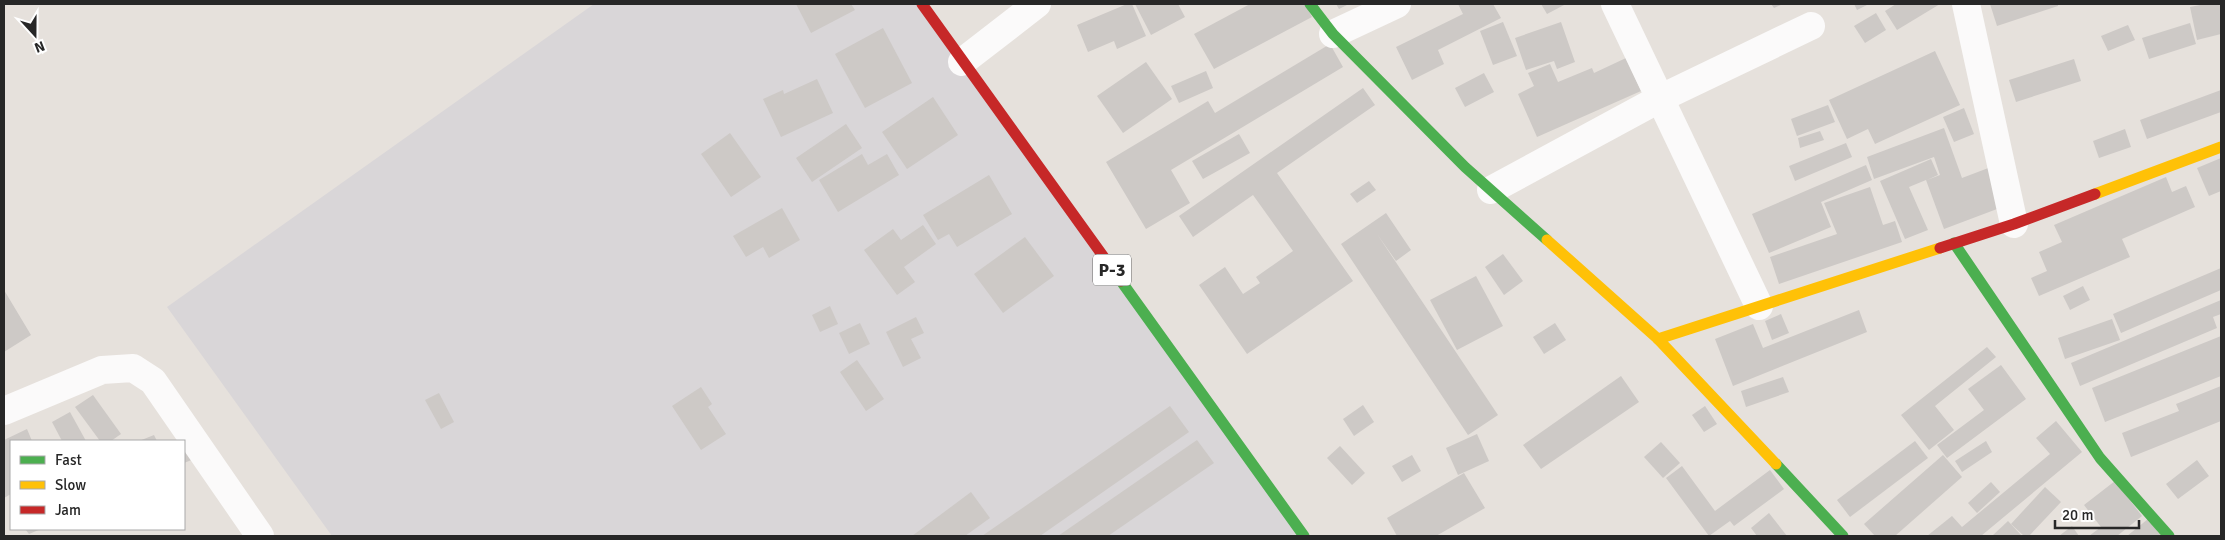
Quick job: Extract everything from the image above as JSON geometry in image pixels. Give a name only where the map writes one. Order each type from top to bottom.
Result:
[{"type":"street","name":"P-3","points":[[922,4],[1304,536]]},
{"type":"street","points":[[962,62],[1037,4]]},
{"type":"street","points":[[1310,4],[1333,34],[1491,190],[1658,339],[1842,536]]},
{"type":"street","points":[[1333,34],[1397,4]]},
{"type":"street","points":[[1615,4],[1759,306]]},
{"type":"street","points":[[1966,4],[2014,224]]},
{"type":"street","points":[[1491,190],[1661,98],[1812,26]]},
{"type":"street","points":[[1658,339],[2014,224],[2221,147]]},
{"type":"street","points":[[1954,243],[2100,458],[2169,536]]},
{"type":"street","points":[[4,411],[102,370],[133,368],[153,381],[260,536]]},
{"type":"shaded area","points":[[594,4],[926,4],[1307,536],[332,536],[167,307]]},
{"type":"building","points":[[796,4],[851,4],[855,10],[811,33]]},
{"type":"building","points":[[1127,4],[1132,4],[1146,36],[1117,49],[1114,41],[1088,52],[1077,25]]},
{"type":"building","points":[[1135,4],[1178,4],[1185,17],[1151,35]]},
{"type":"building","points":[[1250,4],[1305,4],[1312,17],[1214,69],[1194,34]]},
{"type":"building","points":[[1336,4],[1349,4],[1339,9]]},
{"type":"building","points":[[1458,4],[1493,4],[1501,18],[1438,50],[1444,64],[1412,80],[1396,47],[1463,14]]},
{"type":"building","points":[[1541,4],[1566,4],[1547,14]]},
{"type":"building","points":[[1771,4],[1783,4],[1774,8]]},
{"type":"building","points":[[1854,4],[1869,4],[1857,10]]},
{"type":"building","points":[[1896,4],[1940,4],[1897,30],[1885,11]]},
{"type":"building","points":[[1990,4],[2058,4],[2058,6],[1997,26]]},
{"type":"building","points":[[2205,4],[2221,4],[2221,34],[2197,40],[2190,7]]},
{"type":"building","points":[[1876,13],[1886,30],[1865,43],[1854,26]]},
{"type":"building","points":[[1503,22],[1517,56],[1493,65],[1480,31]]},
{"type":"building","points":[[1561,22],[1575,62],[1557,69],[1554,61],[1526,70],[1515,38]]},
{"type":"building","points":[[2190,23],[2196,44],[2149,59],[2142,38]]},
{"type":"building","points":[[2128,25],[2135,40],[2108,51],[2101,36]]},
{"type":"building","points":[[883,28],[912,83],[865,108],[835,54]]},
{"type":"building","points":[[1330,44],[1343,67],[1171,170],[1190,203],[1146,229],[1106,162],[1208,101],[1215,113]]},
{"type":"building","points":[[1935,51],[1960,105],[1875,144],[1868,129],[1847,139],[1829,100]]},
{"type":"building","points":[[1626,58],[1641,91],[1537,137],[1518,94],[1534,86],[1528,73],[1550,64],[1558,82],[1592,68],[1594,73]]},
{"type":"building","points":[[2074,59],[2081,81],[2016,102],[2009,80]]},
{"type":"building","points":[[1146,62],[1172,99],[1123,133],[1097,96]]},
{"type":"building","points":[[1206,71],[1213,88],[1179,103],[1171,86]]},
{"type":"building","points":[[1484,73],[1494,92],[1465,107],[1455,88]]},
{"type":"building","points":[[817,79],[833,113],[781,137],[763,99],[783,90],[784,94]]},
{"type":"building","points":[[1363,88],[1375,105],[1277,173],[1353,281],[1247,354],[1199,285],[1225,267],[1243,294],[1260,283],[1256,277],[1293,251],[1253,195],[1193,237],[1179,216]]},
{"type":"building","points":[[2221,90],[2221,112],[2147,139],[2140,120]]},
{"type":"building","points":[[933,97],[958,135],[907,169],[882,132]]},
{"type":"building","points":[[1828,105],[1835,122],[1797,136],[1791,119]]},
{"type":"building","points":[[1964,108],[1974,134],[1954,142],[1943,117]]},
{"type":"building","points":[[846,124],[862,148],[812,182],[796,158]]},
{"type":"building","points":[[1944,128],[1962,178],[1991,167],[2005,206],[1944,229],[1926,180],[1909,187],[1928,230],[1905,239],[1880,181],[1931,159],[1938,175],[1927,180],[1940,175],[1934,157],[1874,179],[1867,157]]},
{"type":"building","points":[[2125,129],[2131,147],[2099,158],[2093,141]]},
{"type":"building","points":[[1820,131],[1824,140],[1800,148],[1798,138]]},
{"type":"building","points":[[730,133],[761,177],[731,197],[701,154]]},
{"type":"building","points":[[1239,134],[1250,153],[1203,179],[1192,161]]},
{"type":"building","points":[[1846,143],[1852,157],[1795,181],[1789,166]]},
{"type":"building","points":[[862,154],[868,165],[887,154],[899,175],[838,212],[819,180]]},
{"type":"building","points":[[2221,158],[2221,191],[2209,196],[2197,168]]},
{"type":"building","points":[[1866,165],[1872,180],[1821,202],[1831,227],[1769,253],[1752,214]]},
{"type":"building","points":[[989,175],[1012,214],[957,247],[949,234],[938,240],[923,215]]},
{"type":"building","points":[[2166,177],[2172,192],[2186,186],[2195,207],[2122,239],[2130,257],[2039,296],[2031,278],[2047,271],[2039,252],[2062,242],[2054,225]]},
{"type":"building","points":[[1369,181],[1376,190],[1357,203],[1350,194]]},
{"type":"building","points":[[1870,187],[1883,225],[1895,221],[1902,242],[1779,284],[1770,257],[1837,234],[1824,203]]},
{"type":"building","points":[[782,208],[800,240],[769,258],[763,247],[746,257],[733,236]]},
{"type":"building","points":[[1386,213],[1411,250],[1396,261],[1377,234],[1498,415],[1468,435],[1341,244]]},
{"type":"building","points":[[923,225],[936,244],[904,267],[915,282],[897,295],[864,250],[893,229],[901,240]]},
{"type":"building","points":[[1025,237],[1054,276],[1003,313],[974,274]]},
{"type":"building","points":[[1503,254],[1523,281],[1504,295],[1485,267]]},
{"type":"building","points":[[2221,268],[2221,290],[2121,333],[2113,314]]},
{"type":"building","points":[[1476,276],[1503,326],[1457,350],[1430,300]]},
{"type":"building","points":[[2083,286],[2090,300],[2070,310],[2063,296]]},
{"type":"building","points":[[4,290],[31,335],[4,352]]},
{"type":"building","points":[[2221,300],[2221,314],[2213,317],[2217,328],[2080,386],[2071,363]]},
{"type":"building","points":[[830,306],[838,324],[820,332],[812,315]]},
{"type":"building","points":[[1859,310],[1867,332],[1733,386],[1715,339],[1753,324],[1763,348]]},
{"type":"building","points":[[1781,314],[1789,333],[1772,340],[1765,321]]},
{"type":"building","points":[[916,317],[924,333],[911,339],[921,358],[903,367],[886,332]]},
{"type":"building","points":[[2112,319],[2120,340],[2065,359],[2058,338]]},
{"type":"building","points":[[860,323],[870,344],[849,354],[839,333]]},
{"type":"building","points":[[1555,323],[1566,340],[1544,354],[1533,337]]},
{"type":"building","points":[[2221,336],[2221,376],[2105,422],[2092,388]]},
{"type":"building","points":[[1987,347],[1996,357],[1935,406],[1954,430],[1929,450],[1901,415]]},
{"type":"building","points":[[857,360],[884,399],[866,411],[840,372]]},
{"type":"building","points":[[2001,365],[2026,399],[1947,458],[1937,445],[1984,410],[1968,389]]},
{"type":"building","points":[[1621,376],[1639,402],[1541,469],[1523,445]]},
{"type":"building","points":[[1783,377],[1789,392],[1746,407],[1741,391]]},
{"type":"building","points":[[2221,386],[2221,421],[2131,457],[2122,433],[2179,411],[2176,404]]},
{"type":"building","points":[[701,387],[712,404],[708,407],[726,434],[701,450],[672,406]]},
{"type":"building","points":[[439,393],[454,422],[441,429],[425,400]]},
{"type":"building","points":[[93,395],[121,434],[112,440],[99,440],[75,407]]},
{"type":"building","points":[[1363,405],[1374,422],[1354,436],[1343,419]]},
{"type":"building","points":[[1170,406],[1189,432],[1040,536],[982,536]]},
{"type":"building","points":[[1705,406],[1717,424],[1704,432],[1692,415]]},
{"type":"building","points":[[70,412],[85,440],[61,440],[52,422]]},
{"type":"building","points":[[2056,421],[2082,452],[1981,536],[1927,536],[1952,516],[1962,527],[2050,454],[2036,438]]},
{"type":"building","points":[[27,429],[32,440],[10,440],[10,495],[4,498],[4,440]]},
{"type":"building","points":[[1477,434],[1489,461],[1458,475],[1446,448]]},
{"type":"building","points":[[154,435],[156,440],[142,440]]},
{"type":"building","points":[[1197,440],[1214,463],[1108,536],[1058,536]]},
{"type":"building","points":[[1915,441],[1928,458],[1850,517],[1837,500]]},
{"type":"building","points":[[1986,441],[1992,452],[1962,472],[1955,461]]},
{"type":"building","points":[[1661,442],[1680,463],[1663,478],[1644,457]]},
{"type":"building","points":[[1340,446],[1365,473],[1352,485],[1327,458]]},
{"type":"building","points":[[185,448],[194,459],[185,463]]},
{"type":"building","points":[[1412,455],[1421,471],[1402,482],[1392,466]]},
{"type":"building","points":[[1943,455],[1962,477],[1895,536],[1875,536],[1864,524]]},
{"type":"building","points":[[2197,460],[2209,476],[2178,499],[2166,484]]},
{"type":"building","points":[[1682,466],[1715,511],[1770,470],[1784,489],[1734,526],[1730,521],[1709,536],[1666,478]]},
{"type":"building","points":[[1464,473],[1485,508],[1436,536],[1397,536],[1387,518]]},
{"type":"building","points":[[2115,481],[2142,516],[2117,536],[2089,536],[2101,527],[2084,505]]},
{"type":"building","points":[[1991,482],[2000,492],[1977,513],[1968,503]]},
{"type":"building","points":[[2045,487],[2061,502],[2029,536],[2024,536],[2011,524]]},
{"type":"building","points":[[971,492],[990,518],[965,536],[912,536]]},
{"type":"building","points":[[1769,513],[1787,536],[1757,536],[1751,528]]},
{"type":"building","points":[[2148,519],[2161,536],[2127,536]]},
{"type":"building","points":[[2008,521],[2022,536],[1992,536]]},
{"type":"building","points":[[2072,526],[2079,536],[2059,536]]},
{"type":"building","points":[[26,530],[39,530],[29,534]]},
{"type":"traffic: fast","points":[[1310,4],[1333,34],[1465,167],[1547,240]]},
{"type":"traffic: fast","points":[[1954,243],[2100,458],[2169,536]]},
{"type":"traffic: fast","points":[[1121,281],[1304,536]]},
{"type":"traffic: fast","points":[[1776,464],[1843,536]]},
{"type":"traffic: slow","points":[[2095,194],[2221,147]]},
{"type":"traffic: slow","points":[[1547,240],[1658,339],[1776,464]]},
{"type":"traffic: slow","points":[[1658,339],[1940,248]]},
{"type":"traffic: jam","points":[[922,4],[1121,281]]},
{"type":"traffic: jam","points":[[1940,248],[2014,224],[2095,194]]}]
